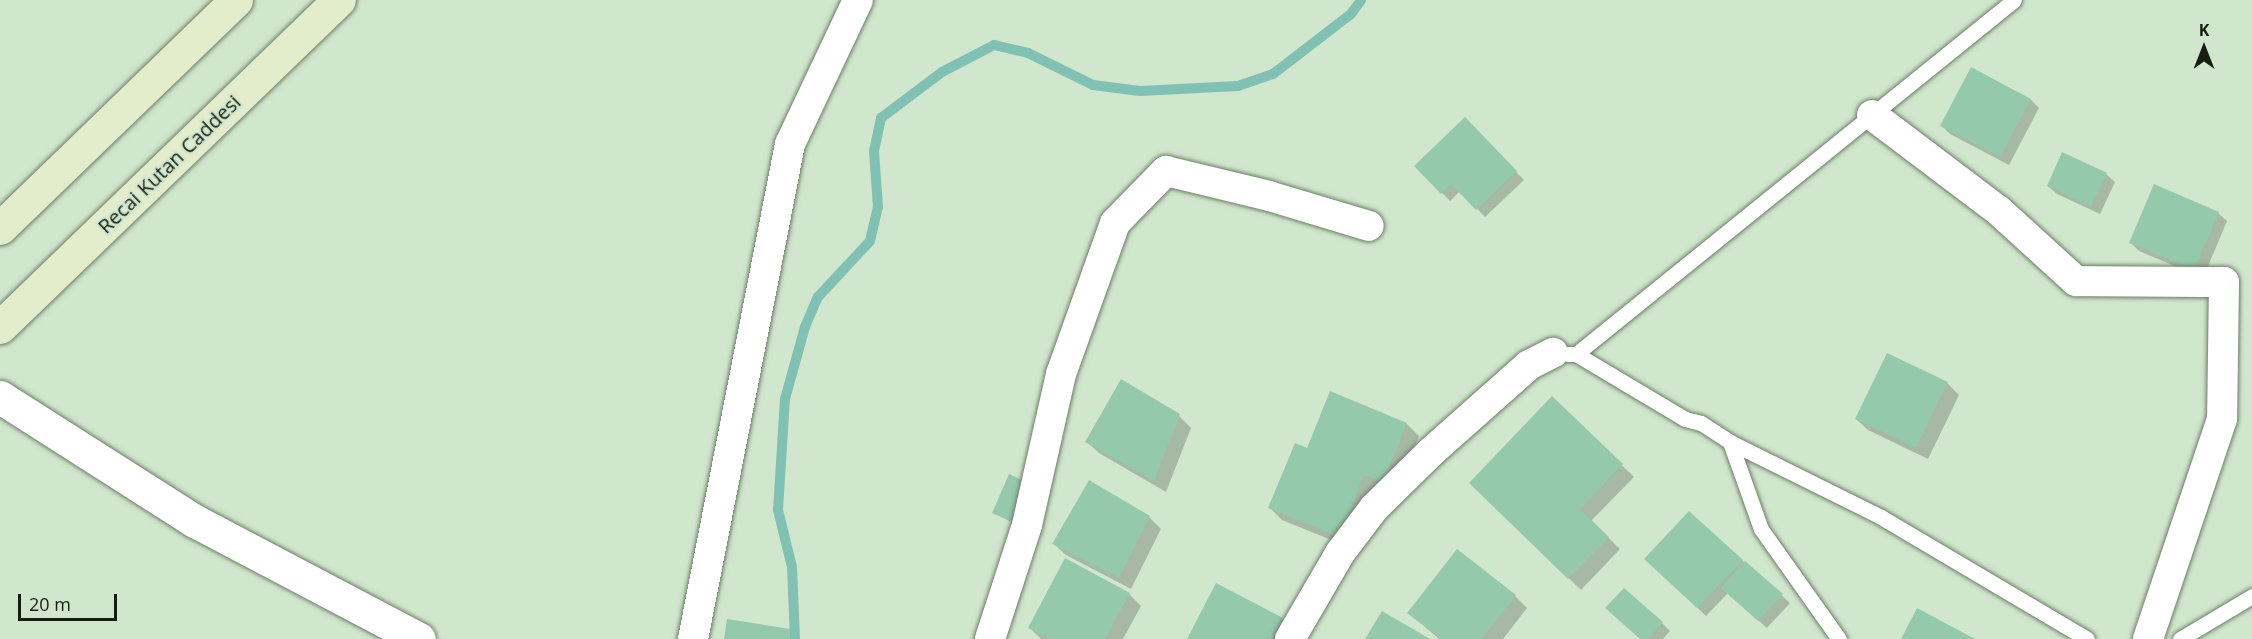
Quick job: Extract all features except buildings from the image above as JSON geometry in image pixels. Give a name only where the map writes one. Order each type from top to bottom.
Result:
[{"type":"main road","points":[[0,228],[236,0]]},
{"type":"main road","name":"Recai Kutan Caddesi","points":[[0,327],[339,0]]},
{"type":"street","points":[[693,639],[790,144],[858,0]]},
{"type":"street","points":[[1872,115],[1999,211],[2076,281],[2224,282],[2222,419],[2148,639]]},
{"type":"street","points":[[990,639],[1027,525],[1061,374],[1115,223],[1166,171],[1269,196],[1369,226]]},
{"type":"street","points":[[1290,639],[1340,553],[1374,508],[1431,452],[1529,365],[1564,354]]},
{"type":"street","points":[[0,397],[195,521],[419,639]]},
{"type":"lane","points":[[2014,0],[1872,115],[1564,354],[1685,419],[1701,423],[1730,442],[1881,517],[2087,639]]},
{"type":"lane","points":[[1730,442],[1761,529],[1839,639]]},
{"type":"lane","points":[[2180,639],[2252,596]]},
{"type":"waterway","points":[[795,639],[792,567],[778,510],[785,399],[805,327],[818,297],[870,241],[878,207],[874,151],[881,118],[942,72],[994,45],[1028,53],[1093,85],[1140,91],[1238,86],[1273,74],[1351,14],[1361,0]]}]
